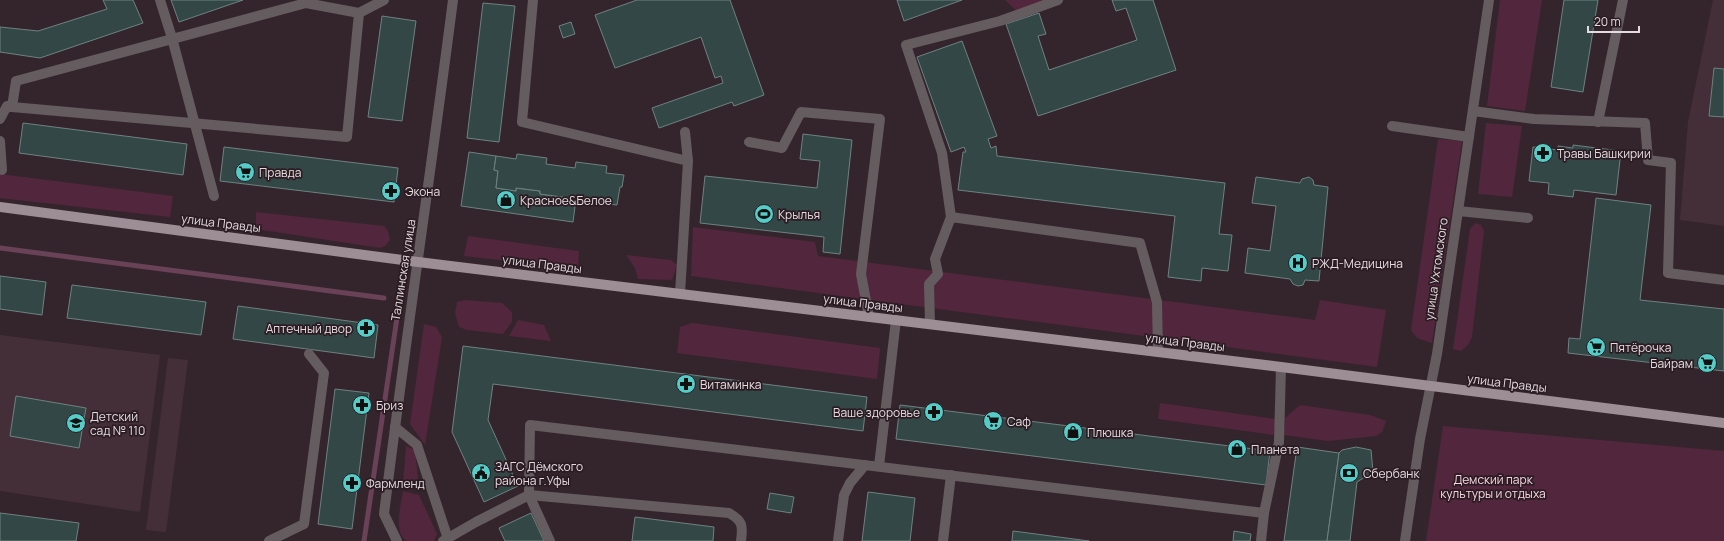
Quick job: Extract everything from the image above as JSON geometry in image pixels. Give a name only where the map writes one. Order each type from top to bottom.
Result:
[{"type":"main road","name":"улица Правды","points":[[0,207],[418,262],[1281,367],[1724,423]]},
{"type":"street","points":[[160,0],[172,38],[214,196]]},
{"type":"street","points":[[12,107],[16,81],[306,1],[359,13],[384,0]]},
{"type":"street","name":"Таллинская улица","points":[[397,541],[384,514],[409,316],[418,262],[454,0]]},
{"type":"street","points":[[533,0],[522,122],[688,161]]},
{"type":"street","points":[[930,324],[929,284],[938,274],[935,259],[951,217],[942,153],[906,45],[1000,21],[1058,0]]},
{"type":"street","name":"улица Ухтомского","points":[[1405,541],[1420,439],[1438,354],[1489,0]]},
{"type":"street","points":[[1598,122],[1623,0]]},
{"type":"street","points":[[0,119],[7,106],[347,137],[359,13]]},
{"type":"street","points":[[1473,111],[1534,119],[1645,124],[1648,160],[1670,163],[1668,273],[1724,280]]},
{"type":"street","points":[[749,142],[782,148],[801,112],[880,118],[861,274],[869,317]]},
{"type":"street","points":[[1392,126],[1469,137]]},
{"type":"street","points":[[680,294],[688,161],[685,132]]},
{"type":"street","points":[[0,141],[2,170]]},
{"type":"street","points":[[1458,211],[1528,218]]},
{"type":"street","points":[[951,217],[1140,243],[1157,302],[1158,352]]},
{"type":"street","points":[[879,466],[896,320]]},
{"type":"street","points":[[269,541],[304,524],[324,374],[309,354]]},
{"type":"street","points":[[1262,541],[1264,512],[1279,442],[1281,367]]},
{"type":"street","points":[[550,541],[529,495],[530,425],[1264,512]]},
{"type":"street","points":[[395,427],[417,445],[445,540],[476,522],[529,495],[729,513],[740,522],[743,528],[741,541]]},
{"type":"street","points":[[838,541],[844,495],[850,483],[865,465]]},
{"type":"street","points":[[943,541],[951,475]]},
{"type":"shaded area","points":[[1713,0],[1724,0],[1724,226],[1680,220],[1688,122]]},
{"type":"shaded area","name":"Детский сад № 110","points":[[0,335],[160,355],[140,512],[0,491]]},
{"type":"shaded area","points":[[168,358],[188,360],[166,532],[146,530]]},
{"type":"green space","points":[[1005,0],[1065,0],[1021,15]]},
{"type":"green space","points":[[1500,0],[1542,0],[1525,111],[1487,106]]},
{"type":"green space","points":[[1486,123],[1522,126],[1512,197],[1478,194]]},
{"type":"green space","points":[[1438,139],[1462,141],[1432,343],[1417,338],[1411,330]]},
{"type":"green space","points":[[0,174],[173,196],[170,217],[0,198]]},
{"type":"green space","points":[[256,212],[384,226],[388,231],[390,240],[385,246],[380,248],[256,229]]},
{"type":"green space","points":[[1475,223],[1481,225],[1484,231],[1472,337],[1468,345],[1461,351],[1453,349],[1470,229]]},
{"type":"green space","points":[[693,227],[815,242],[818,256],[1315,320],[1320,300],[1386,310],[1377,367],[691,276]]},
{"type":"green space","points":[[468,236],[579,251],[578,269],[464,256]]},
{"type":"green space","points":[[626,255],[671,260],[677,265],[672,280],[638,279],[635,268]]},
{"type":"green space","points":[[465,300],[502,303],[512,312],[512,322],[503,334],[467,330],[459,327],[455,313],[457,302]]},
{"type":"green space","points":[[518,320],[544,325],[551,341],[509,336]]},
{"type":"green space","points":[[692,323],[880,348],[877,379],[677,353],[680,327]]},
{"type":"green space","points":[[424,324],[436,327],[442,337],[425,445],[410,424]]},
{"type":"green space","points":[[1160,403],[1276,419],[1274,435],[1158,419]]},
{"type":"green space","points":[[1300,405],[1370,415],[1386,421],[1382,432],[1376,436],[1328,441],[1284,435],[1285,418]]},
{"type":"green space","name":"Демский парк культуры и отдыха","points":[[1443,426],[1724,451],[1724,541],[1426,541]]},
{"type":"green space","points":[[406,446],[415,450],[419,487],[403,484]]},
{"type":"green space","points":[[403,491],[419,495],[437,534],[434,541],[406,541],[402,536],[399,518]]},
{"type":"building","points":[[103,0],[133,0],[143,23],[40,58],[0,52],[0,27],[38,31],[107,9]]},
{"type":"building","points":[[171,0],[243,0],[179,22]]},
{"type":"building","points":[[637,0],[730,0],[764,95],[734,106],[732,102],[659,128],[652,108],[723,83],[721,76],[715,78],[701,37],[615,68],[595,15]]},
{"type":"building","points":[[897,0],[962,0],[904,21]]},
{"type":"building","points":[[1112,0],[1153,0],[1176,70],[1038,116],[1006,24],[1039,13],[1046,34],[1038,36],[1049,70],[1137,40],[1126,8],[1116,11]]},
{"type":"building","points":[[1564,0],[1598,0],[1583,92],[1551,87]]},
{"type":"building","points":[[483,3],[515,6],[499,142],[467,138]]},
{"type":"building","points":[[382,16],[416,21],[402,121],[368,117]]},
{"type":"building","points":[[571,22],[575,34],[563,38],[559,26]]},
{"type":"building","points":[[962,41],[997,136],[988,139],[991,148],[996,146],[997,156],[1225,183],[1219,234],[1232,235],[1228,271],[1202,268],[1201,281],[1168,277],[1175,216],[958,190],[963,152],[966,152],[964,147],[951,152],[917,57]]},
{"type":"building","points":[[1714,68],[1724,69],[1724,117],[1709,116]]},
{"type":"building","points":[[23,123],[187,144],[183,175],[19,153]]},
{"type":"building","points":[[803,134],[852,140],[840,254],[823,252],[824,237],[700,223],[705,176],[817,188],[820,161],[800,159]]},
{"type":"building","points":[[1573,145],[1621,151],[1616,195],[1574,190],[1573,197],[1548,194],[1549,183],[1529,181],[1533,147],[1558,150],[1558,146],[1573,148]]},
{"type":"building","points":[[224,147],[398,168],[394,202],[220,181]]},
{"type":"building","points":[[469,152],[496,156],[494,170],[498,171],[496,188],[516,191],[516,188],[540,191],[540,194],[576,199],[573,222],[461,206]]},
{"type":"building","points":[[517,154],[547,158],[546,164],[575,168],[576,162],[607,166],[606,173],[624,175],[617,205],[600,203],[601,200],[576,196],[576,199],[540,194],[540,191],[516,188],[516,191],[496,188],[498,171],[494,170],[496,156],[516,159]]},
{"type":"building","points":[[1256,177],[1300,183],[1302,179],[1309,177],[1313,180],[1314,185],[1328,187],[1319,281],[1305,280],[1303,285],[1298,286],[1293,284],[1290,279],[1245,273],[1248,248],[1270,251],[1276,206],[1252,203]]},
{"type":"building","points":[[1596,198],[1651,205],[1640,300],[1724,309],[1724,371],[1568,353],[1569,338],[1580,339]]},
{"type":"building","points":[[0,276],[46,282],[42,315],[0,309]]},
{"type":"building","points":[[72,285],[206,302],[201,335],[67,318]]},
{"type":"building","points":[[238,306],[378,325],[374,358],[233,339]]},
{"type":"building","points":[[463,346],[867,397],[863,431],[493,384],[488,420],[518,486],[484,502],[452,432]]},
{"type":"building","points":[[335,389],[369,393],[352,529],[318,524]]},
{"type":"building","points":[[16,396],[86,408],[79,448],[10,436]]},
{"type":"building","points":[[900,405],[1270,451],[1266,485],[896,439]]},
{"type":"building","points":[[1297,447],[1339,453],[1327,541],[1284,541]]},
{"type":"building","points":[[1356,447],[1371,450],[1373,472],[1357,482],[1350,541],[1327,541],[1339,453],[1342,450]]},
{"type":"building","points":[[868,492],[915,498],[910,541],[862,541]]},
{"type":"building","points":[[770,493],[794,497],[791,513],[767,509]]},
{"type":"building","points":[[0,513],[79,523],[76,541],[0,541]]},
{"type":"building","points":[[531,513],[544,541],[505,541],[499,528]]},
{"type":"building","points":[[635,517],[714,527],[713,541],[632,541]]},
{"type":"building","points":[[1013,531],[1089,541],[1012,541]]},
{"type":"building","points":[[1234,531],[1251,534],[1250,541],[1233,541]]},
{"type":"waterway","points":[[0,248],[384,298]]},
{"type":"waterway","points":[[364,541],[398,311]]},
{"type":"place","name":"Травы Башкирии","points":[[1543,153]]},
{"type":"place","name":"Правда","points":[[245,172]]},
{"type":"place","name":"Экона","points":[[391,191]]},
{"type":"place","name":"Красное&Белое","points":[[506,200]]},
{"type":"place","name":"Крылья","points":[[764,214]]},
{"type":"place","name":"РЖД-Медицина","points":[[1298,263]]},
{"type":"place","name":"Аптечный двор","points":[[366,328]]},
{"type":"place","name":"Пятёрочка","points":[[1596,347]]},
{"type":"place","name":"Байрам","points":[[1707,363]]},
{"type":"place","name":"Витаминка","points":[[686,384]]},
{"type":"place","name":"Бриз","points":[[362,405]]},
{"type":"place","name":"Ваше здоровье","points":[[934,412]]},
{"type":"place","name":"Саф","points":[[993,421]]},
{"type":"place","name":"Детский сад № 110","points":[[76,423]]},
{"type":"place","name":"Плюшка","points":[[1073,432]]},
{"type":"place","name":"Планета","points":[[1237,449]]},
{"type":"place","name":"ЗАГС Дёмского района г.Уфы","points":[[481,473]]},
{"type":"place","name":"Сбербанк","points":[[1349,473]]},
{"type":"place","name":"Фармленд","points":[[352,483]]}]
